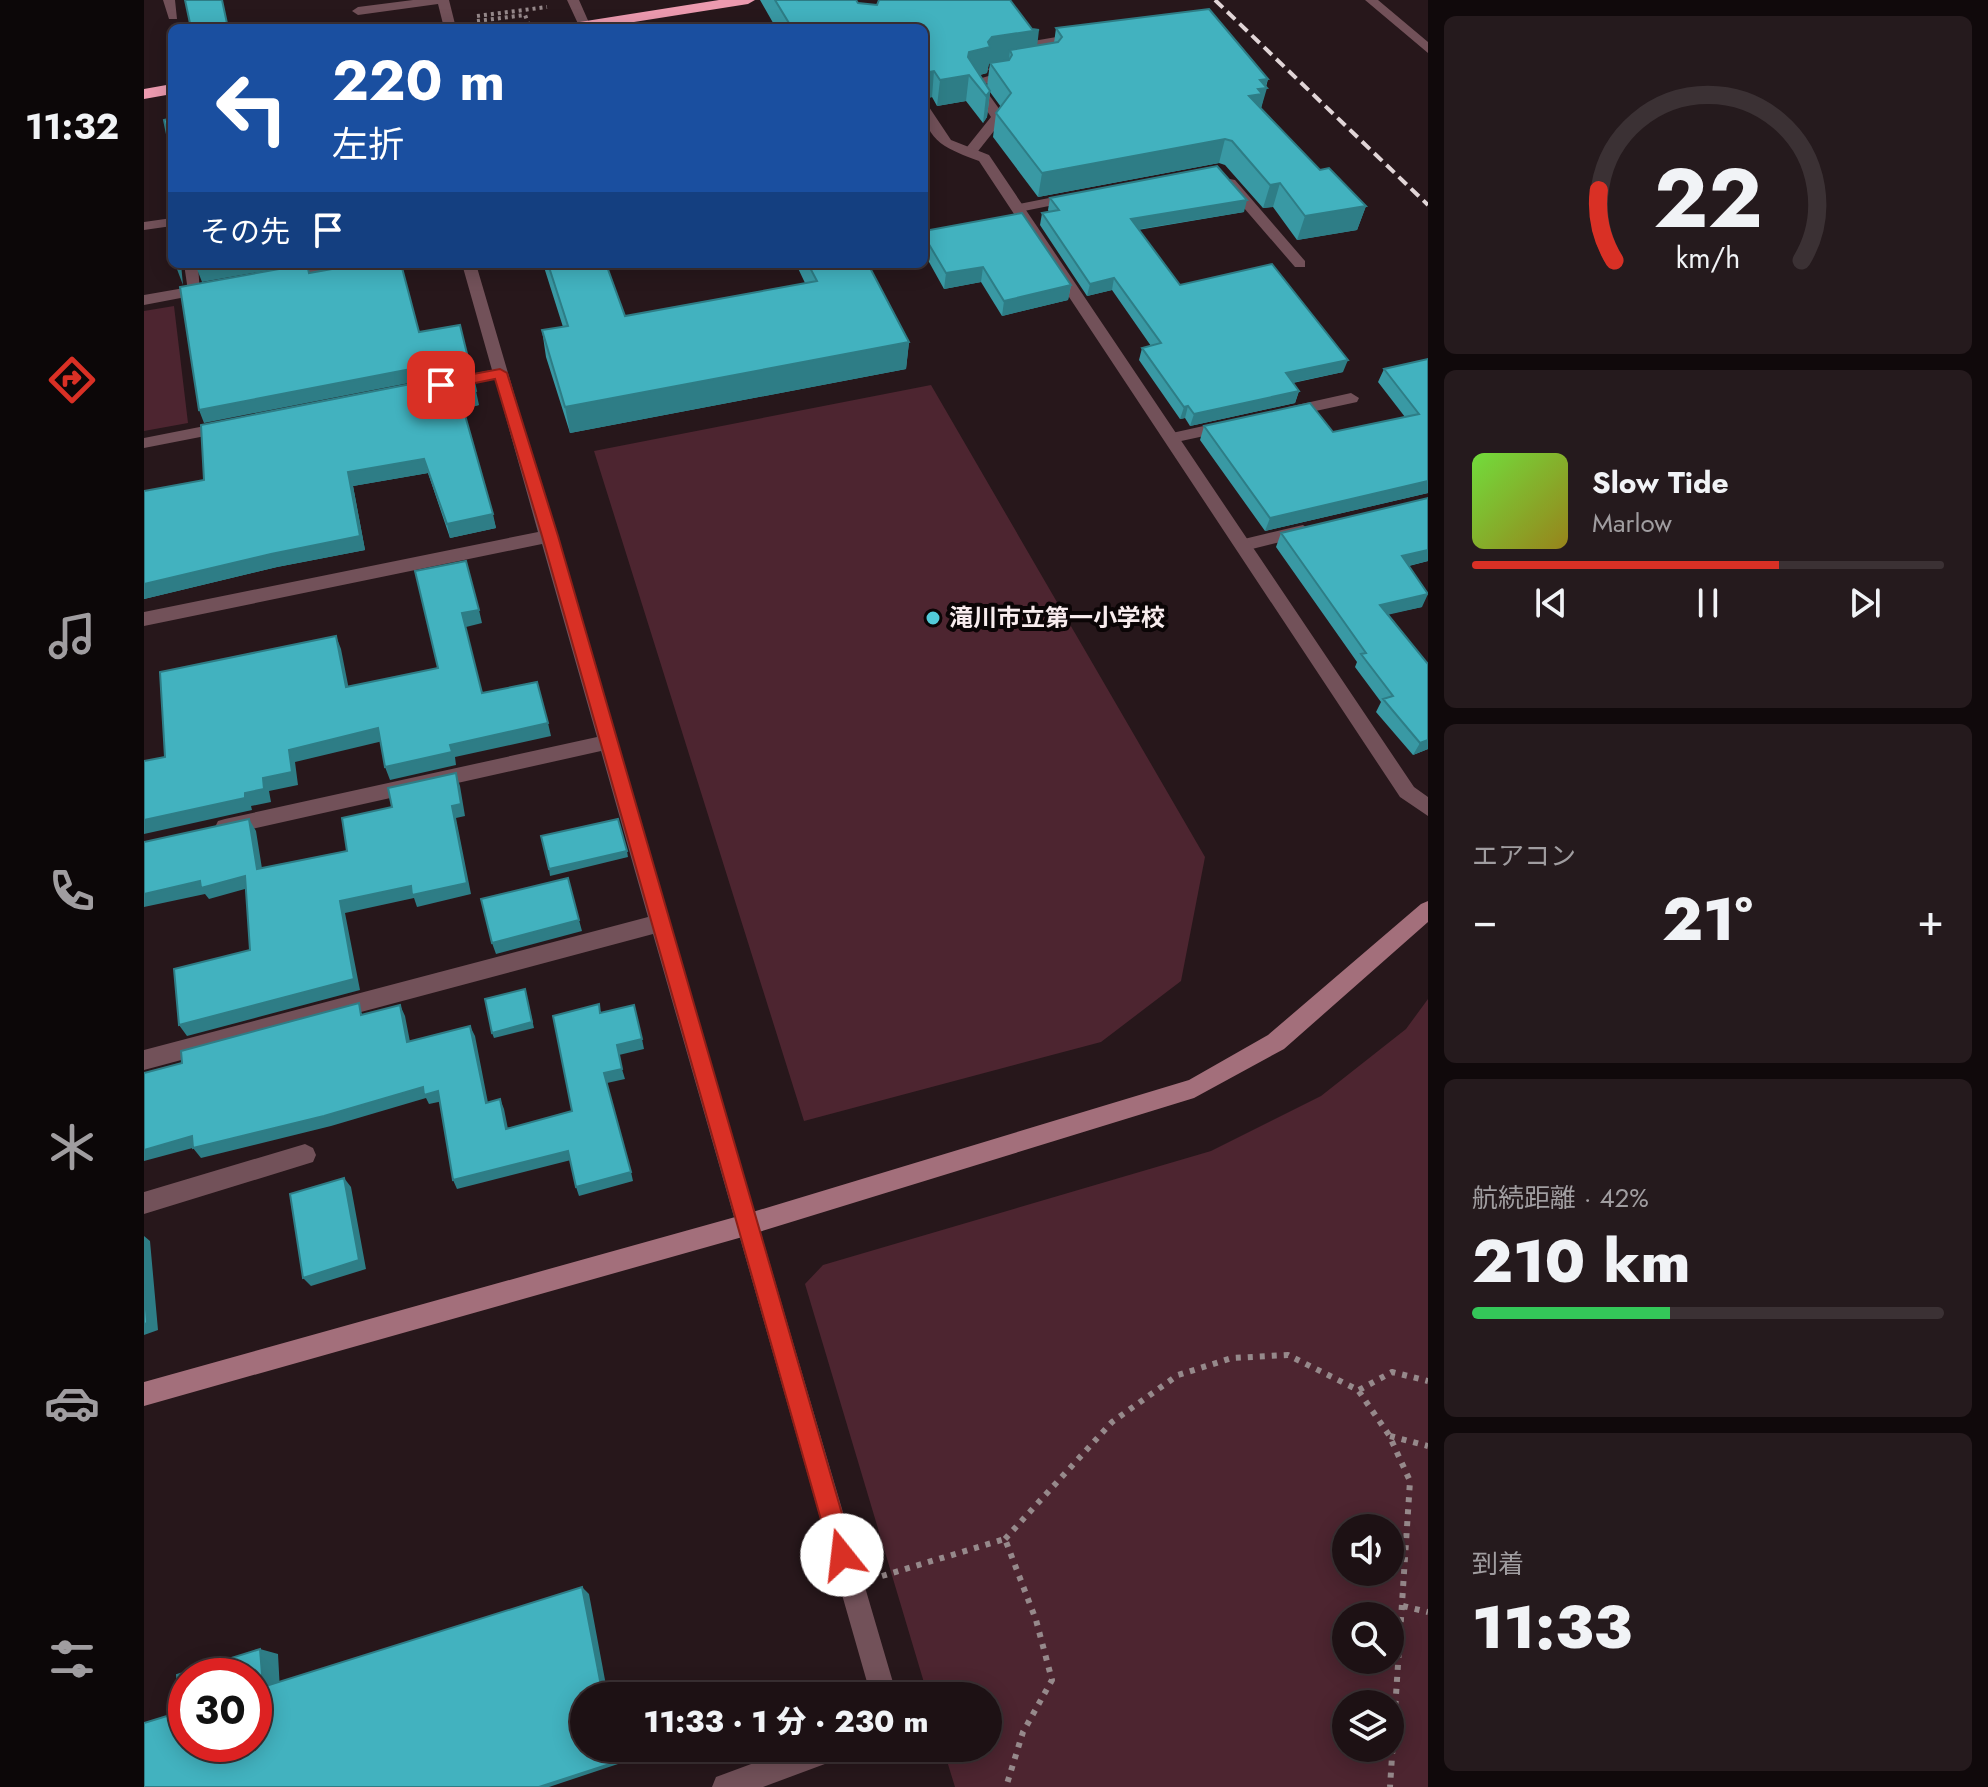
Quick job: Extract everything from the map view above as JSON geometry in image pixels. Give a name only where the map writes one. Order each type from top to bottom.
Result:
[{"type":"highway","points":[[591,24],[748,0]]},
{"type":"highway","points":[[144,94],[168,90]]},
{"type":"street","points":[[169,0],[173,16]]},
{"type":"street","points":[[356,6],[442,0],[449,24]]},
{"type":"street","points":[[1371,0],[1428,49]]},
{"type":"street","points":[[574,2],[584,24]]},
{"type":"street","points":[[1035,62],[1049,60],[1037,44],[1094,34]]},
{"type":"street","points":[[970,152],[998,117],[974,82],[1000,78],[994,69],[1008,67]]},
{"type":"street","points":[[928,116],[946,143],[984,158],[1407,792],[1428,808]]},
{"type":"street","points":[[1218,170],[1300,264]]},
{"type":"street","points":[[1019,208],[1096,193]]},
{"type":"street","points":[[144,226],[168,223]]},
{"type":"street","points":[[192,268],[195,291]]},
{"type":"street","points":[[271,278],[325,268]]},
{"type":"street","points":[[470,268],[880,1682]]},
{"type":"street","points":[[144,300],[226,286]]},
{"type":"street","points":[[438,385],[500,373]]},
{"type":"street","points":[[1276,415],[1351,398]]},
{"type":"street","points":[[1172,438],[1246,421]]},
{"type":"street","points":[[144,443],[237,425]]},
{"type":"street","points":[[1244,545],[1321,527]]},
{"type":"street","points":[[144,619],[550,536]]},
{"type":"street","points":[[206,831],[608,742]]},
{"type":"street","points":[[144,1394],[746,1225],[1194,1088],[1276,1042],[1428,910]]},
{"type":"street","points":[[144,1060],[660,923]]},
{"type":"street","points":[[144,1203],[305,1155]]},
{"type":"street","points":[[726,1787],[793,1762]]},
{"type":"path","points":[[449,24],[574,2]]},
{"type":"path","points":[[477,22],[525,15],[528,24]]},
{"type":"path","points":[[851,1585],[1005,1539],[1112,1422],[1178,1375],[1232,1358],[1288,1355],[1358,1390],[1389,1435],[1410,1481],[1403,1602]]},
{"type":"path","points":[[1358,1390],[1392,1372],[1428,1381]]},
{"type":"path","points":[[1389,1435],[1428,1446]]},
{"type":"path","points":[[1005,1539],[1036,1620],[1052,1680],[1023,1732],[1006,1787]]},
{"type":"path","points":[[1404,1606],[1428,1612]]},
{"type":"path","points":[[1390,1787],[1398,1674]]},
{"type":"shaded area","points":[[174,306],[188,423],[144,431],[144,311]]},
{"type":"shaded area","points":[[931,385],[1205,857],[1181,981],[1101,1042],[804,1121],[594,451]]},
{"type":"shaded area","points":[[1428,999],[1428,1787],[955,1787],[947,1762],[1002,1762],[1002,1682],[924,1682],[805,1284],[823,1265],[1211,1151],[1321,1096],[1406,1029]]},
{"type":"building","points":[[185,0],[222,0],[227,24],[190,24]]},
{"type":"building","points":[[775,0],[856,0],[858,3],[877,5],[879,0],[1010,0],[1032,29],[1039,30],[992,37],[988,42],[990,47],[969,52],[968,57],[990,91],[986,96],[969,75],[940,80],[934,71],[928,72],[928,24],[790,24]]},
{"type":"building","points":[[1209,9],[1268,79],[1260,80],[1267,88],[1258,89],[1262,94],[1249,96],[1320,170],[1329,168],[1366,206],[1305,216],[1280,183],[1270,185],[1232,141],[1225,139],[1042,173],[996,113],[1011,93],[990,63],[1009,60],[1012,55],[1010,50],[1058,42],[1062,37],[1056,28]]},
{"type":"building","points":[[1217,166],[1247,200],[1131,219],[1180,285],[1272,264],[1348,360],[1286,373],[1299,391],[1194,414],[1188,406],[1184,407],[1142,348],[1161,343],[1114,278],[1090,284],[1042,213],[1059,210],[1050,198]]},
{"type":"building","points":[[1022,213],[1071,285],[1004,301],[983,267],[946,273],[928,243],[928,230]]},
{"type":"building","points":[[285,268],[308,268],[309,273],[337,268],[402,268],[419,332],[460,325],[468,358],[199,410],[180,287]]},
{"type":"building","points":[[549,268],[607,268],[625,316],[817,281],[810,268],[870,268],[909,342],[565,407],[542,330],[568,326]]},
{"type":"building","points":[[1428,359],[1428,481],[1270,518],[1204,426],[1310,403],[1333,432],[1419,414],[1384,369]]},
{"type":"building","points":[[472,372],[476,391],[459,394],[493,514],[447,524],[424,459],[348,472],[360,536],[144,584],[144,491],[204,480],[201,425]]},
{"type":"building","points":[[1428,498],[1428,550],[1402,556],[1428,594],[1380,605],[1428,664],[1428,740],[1420,743],[1383,699],[1393,696],[1361,654],[1366,653],[1281,533]]},
{"type":"building","points":[[466,561],[479,610],[462,613],[482,693],[537,682],[548,723],[450,745],[452,752],[385,767],[378,728],[289,750],[292,772],[263,778],[264,789],[245,793],[245,798],[144,820],[144,761],[165,757],[160,672],[336,636],[346,687],[438,668],[415,571]]},
{"type":"building","points":[[456,773],[461,804],[452,806],[467,883],[412,895],[411,886],[340,901],[354,979],[179,1025],[174,969],[250,950],[245,876],[201,888],[200,881],[144,894],[144,842],[249,819],[257,869],[347,851],[342,818],[392,807],[388,788]]},
{"type":"building","points":[[618,819],[627,851],[549,869],[541,836]]},
{"type":"building","points":[[568,878],[579,920],[492,943],[481,899]]},
{"type":"building","points":[[525,989],[532,1022],[492,1033],[485,999]]},
{"type":"building","points":[[359,1003],[361,1015],[400,1005],[407,1042],[470,1026],[486,1103],[500,1099],[506,1129],[572,1111],[553,1016],[599,1004],[600,1013],[634,1005],[642,1039],[617,1045],[622,1069],[604,1073],[631,1172],[576,1187],[568,1151],[453,1180],[438,1091],[424,1095],[423,1087],[324,1116],[193,1148],[192,1136],[144,1150],[144,1073],[182,1063],[181,1051]]},
{"type":"building","points":[[344,1178],[359,1260],[303,1278],[290,1194]]},
{"type":"building","points":[[144,1283],[147,1323],[144,1324]]},
{"type":"building","points":[[582,1587],[600,1682],[570,1682],[570,1762],[616,1762],[539,1787],[144,1787],[144,1723],[168,1716],[168,1762],[272,1762],[272,1684]]},
{"type":"building","points":[[260,1649],[261,1658],[231,1658]]},
{"type":"railway","points":[[1215,0],[1428,205]]},
{"type":"place","name":"滝川市立第一小学校","points":[[933,618]]},
{"type":"route","points":[[441,385],[500,373],[550,536],[842,1555]]}]
